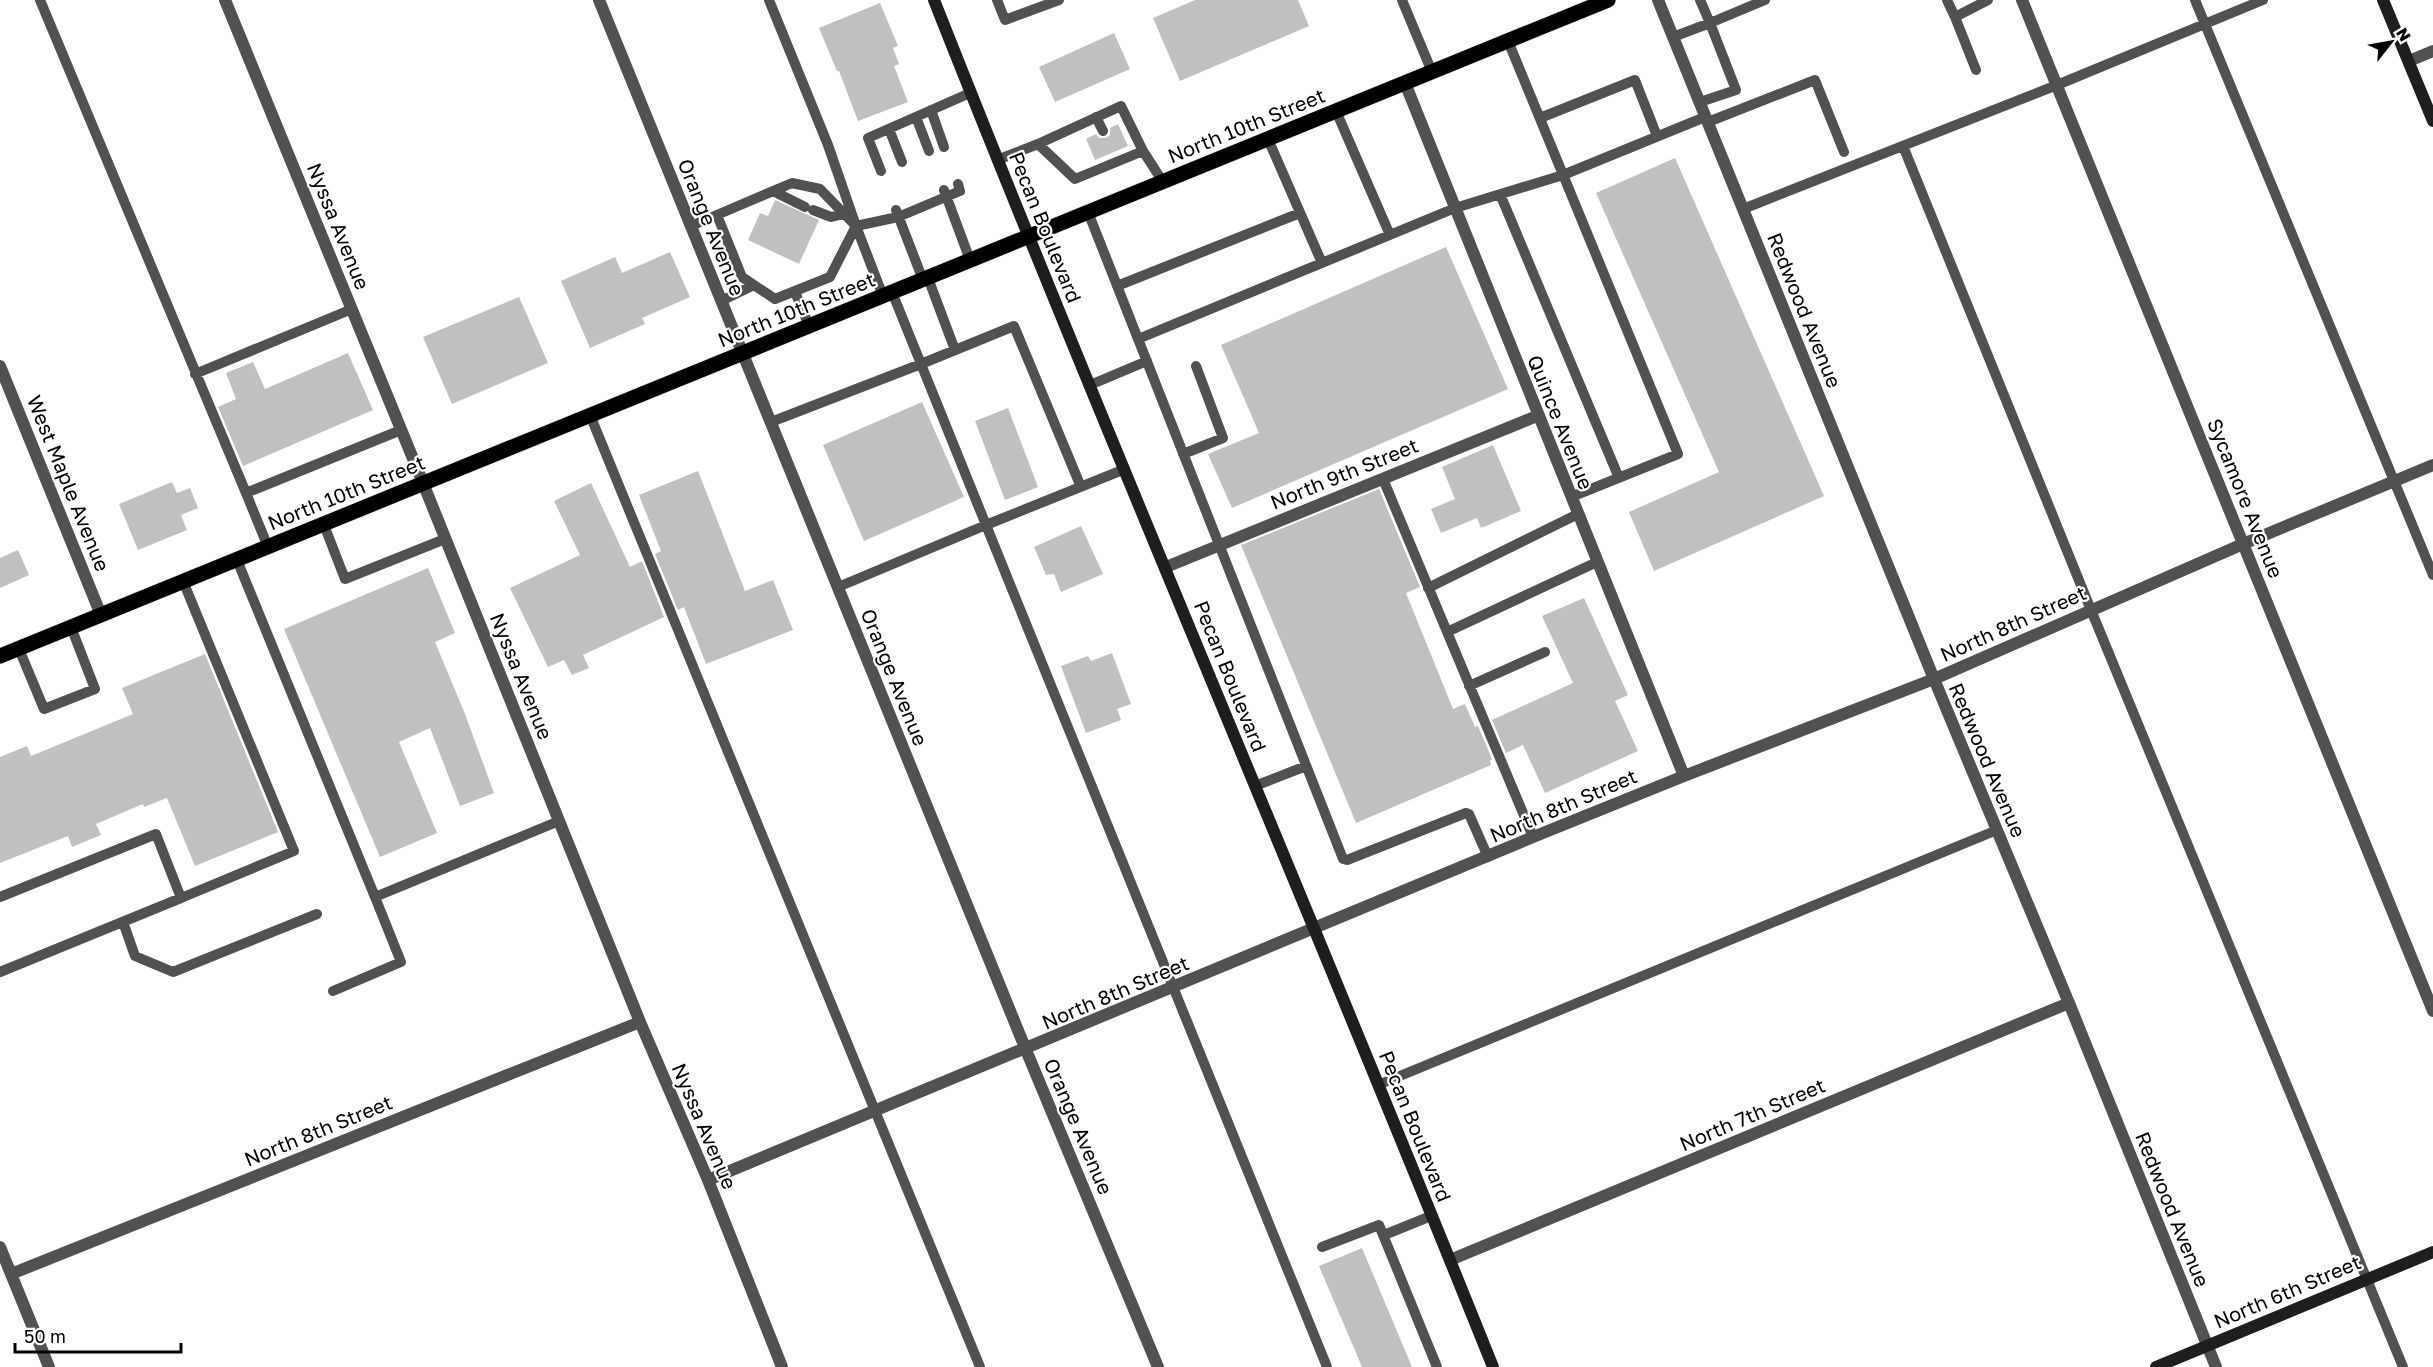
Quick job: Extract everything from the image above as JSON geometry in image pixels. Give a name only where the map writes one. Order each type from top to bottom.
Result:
[{"type":"main road","name":"Pecan Boulevard","points":[[933,0],[1028,237],[1166,567],[1493,1367]]},
{"type":"main road","name":"North 10th Street","points":[[0,656],[1608,0]]},
{"type":"main road","points":[[2383,0],[2433,121]]},
{"type":"main road","name":"North 6th Street","points":[[2156,1367],[2433,1252]]},
{"type":"street","name":"Nyssa Avenue","points":[[225,0],[423,483],[640,1023],[708,1180],[783,1367]]},
{"type":"street","name":"Orange Avenue","points":[[599,0],[1026,1050],[1158,1367]]},
{"type":"street","name":"Redwood Avenue","points":[[1658,0],[2216,1367]]},
{"type":"street","name":"Sycamore Avenue","points":[[2022,0],[2433,1011]]},
{"type":"street","points":[[2409,61],[2433,51]]},
{"type":"street","name":"Quince Avenue","points":[[1405,83],[1537,416],[1684,776]]},
{"type":"street","name":"West Maple Avenue","points":[[0,366],[101,615]]},
{"type":"street","name":"North 9th Street","points":[[1166,567],[1537,416]]},
{"type":"street","name":"North 8th Street","points":[[708,1180],[1026,1050],[1533,837],[1934,679],[2243,544],[2433,465]]},
{"type":"street","name":"North 7th Street","points":[[1450,1260],[2069,1003]]},
{"type":"street","name":"North 8th Street","points":[[11,1274],[640,1023]]},
{"type":"street","points":[[0,1247],[49,1367]]},
{"type":"lane","points":[[40,0],[268,547]]},
{"type":"lane","points":[[769,0],[828,145],[856,226],[921,364],[1327,1367]]},
{"type":"lane","points":[[997,0],[1005,20],[1059,0]]},
{"type":"lane","points":[[1402,0],[1432,72]]},
{"type":"lane","points":[[1700,0],[1736,90],[1700,102]]},
{"type":"lane","points":[[1673,37],[1765,0]]},
{"type":"lane","points":[[1947,0],[1976,70]]},
{"type":"lane","points":[[1955,17],[1988,0]]},
{"type":"lane","points":[[2195,0],[2433,575]]},
{"type":"lane","points":[[1743,209],[2057,85],[2263,0]]},
{"type":"lane","points":[[1508,41],[1678,454],[1571,497]]},
{"type":"lane","points":[[1540,118],[1635,80],[1657,136]]},
{"type":"lane","points":[[1138,339],[1455,208],[1563,175],[1657,136],[1815,80],[1844,152]]},
{"type":"lane","points":[[880,171],[868,138],[970,93]]},
{"type":"lane","points":[[997,160],[1121,106],[1143,151],[1163,182]]},
{"type":"lane","points":[[931,110],[944,147]]},
{"type":"lane","points":[[1336,111],[1390,235]]},
{"type":"lane","points":[[916,117],[929,151]]},
{"type":"lane","points":[[1096,117],[1103,131]]},
{"type":"lane","points":[[889,129],[902,162]]},
{"type":"lane","points":[[1268,139],[1322,263]]},
{"type":"lane","points":[[1038,144],[1075,179],[1115,158],[1143,151]]},
{"type":"lane","points":[[1903,146],[2091,610],[2403,1367]]},
{"type":"lane","points":[[691,226],[792,183],[820,189],[856,226]]},
{"type":"lane","points":[[717,215],[742,277],[775,300],[830,277],[856,226],[897,213],[945,193],[960,191],[958,184]]},
{"type":"lane","points":[[773,191],[831,217],[844,214]]},
{"type":"lane","points":[[945,193],[970,260]]},
{"type":"lane","points":[[1500,194],[1619,478]]},
{"type":"lane","points":[[1088,212],[1343,858],[1347,860],[1466,813],[1469,814],[1488,857]]},
{"type":"lane","points":[[897,213],[955,350]]},
{"type":"lane","points":[[1117,286],[1300,213]]},
{"type":"lane","points":[[721,301],[754,285]]},
{"type":"lane","points":[[795,292],[808,326]]},
{"type":"lane","points":[[195,374],[352,309]]},
{"type":"lane","points":[[771,422],[1014,326],[1081,487]]},
{"type":"lane","points":[[1090,385],[1147,361]]},
{"type":"lane","points":[[1183,454],[1223,438],[1196,366]]},
{"type":"lane","points":[[590,415],[980,1367]]},
{"type":"lane","points":[[246,493],[401,430]]},
{"type":"lane","points":[[838,587],[1125,469]]},
{"type":"lane","points":[[1383,479],[1533,837]]},
{"type":"lane","points":[[1428,588],[1578,514]]},
{"type":"lane","points":[[324,525],[345,579],[445,538]]},
{"type":"lane","points":[[237,560],[401,962],[333,991]]},
{"type":"lane","points":[[1447,632],[1597,562]]},
{"type":"lane","points":[[0,972],[294,851],[183,581]]},
{"type":"lane","points":[[19,649],[44,709],[95,689],[71,627]]},
{"type":"lane","points":[[1469,686],[1545,652]]},
{"type":"lane","points":[[1255,786],[1306,766]]},
{"type":"lane","points":[[375,897],[559,821]]},
{"type":"lane","points":[[1378,1085],[1997,830]]},
{"type":"lane","points":[[0,897],[156,834],[181,898]]},
{"type":"lane","points":[[123,922],[135,956],[173,972],[317,914]]},
{"type":"lane","points":[[1384,1234],[1431,1216]]},
{"type":"lane","points":[[1322,1247],[1379,1225],[1437,1367]]},
{"type":"building","points":[[1195,0],[1298,0],[1309,26],[1180,81],[1153,18]]},
{"type":"building","points":[[880,3],[898,46],[893,48],[899,64],[894,66],[908,102],[858,121],[839,71],[837,71],[819,28]]},
{"type":"building","points":[[1114,33],[1130,69],[1055,102],[1039,67]]},
{"type":"building","points":[[1118,124],[1128,146],[1095,160],[1086,139],[1096,134],[1099,138],[1106,138],[1110,135],[1110,128]]},
{"type":"building","points":[[1675,158],[1824,496],[1654,571],[1629,512],[1719,472],[1596,193]]},
{"type":"building","points":[[775,200],[819,220],[799,264],[748,240],[760,213],[768,216]]},
{"type":"building","points":[[1446,247],[1508,389],[1232,508],[1208,454],[1259,433],[1221,345]]},
{"type":"building","points":[[670,252],[690,297],[642,318],[645,324],[590,348],[561,281],[615,257],[622,273]]},
{"type":"building","points":[[519,297],[548,363],[452,404],[423,337]]},
{"type":"building","points":[[348,353],[373,410],[243,466],[218,407],[236,399],[226,373],[253,362],[265,389]]},
{"type":"building","points":[[922,402],[964,497],[864,541],[823,445]]},
{"type":"building","points":[[1008,408],[1038,487],[1005,500],[975,421]]},
{"type":"building","points":[[1493,445],[1521,511],[1481,528],[1477,518],[1441,533],[1431,509],[1455,499],[1442,467]]},
{"type":"building","points":[[698,471],[745,591],[773,580],[793,630],[706,664],[684,607],[678,610],[655,554],[661,551],[639,495]]},
{"type":"building","points":[[172,482],[177,493],[190,488],[198,508],[181,515],[187,530],[138,550],[119,504]]},
{"type":"building","points":[[591,483],[630,567],[642,561],[664,617],[583,655],[589,668],[572,675],[564,660],[548,667],[510,588],[580,555],[554,501]]},
{"type":"building","points":[[1379,489],[1420,587],[1406,593],[1453,709],[1465,704],[1475,727],[1478,726],[1492,759],[1491,765],[1356,823],[1241,545]]},
{"type":"building","points":[[1081,526],[1103,574],[1061,592],[1054,574],[1046,575],[1034,547]]},
{"type":"building","points":[[18,550],[29,575],[0,588],[0,558]]},
{"type":"building","points":[[428,568],[455,633],[435,642],[494,793],[460,806],[430,728],[399,742],[437,833],[380,857],[284,629]]},
{"type":"building","points":[[1584,598],[1628,695],[1615,701],[1638,751],[1545,793],[1523,745],[1506,753],[1492,720],[1573,683],[1542,616]]},
{"type":"building","points":[[1112,653],[1131,704],[1117,709],[1121,720],[1086,733],[1061,666],[1088,656],[1091,661]]},
{"type":"building","points":[[205,654],[278,832],[195,866],[167,798],[144,807],[143,804],[96,824],[101,835],[72,847],[68,836],[0,863],[0,757],[27,746],[31,756],[133,714],[122,688]]},
{"type":"building","points":[[1362,1248],[1412,1367],[1362,1367],[1319,1266]]}]
